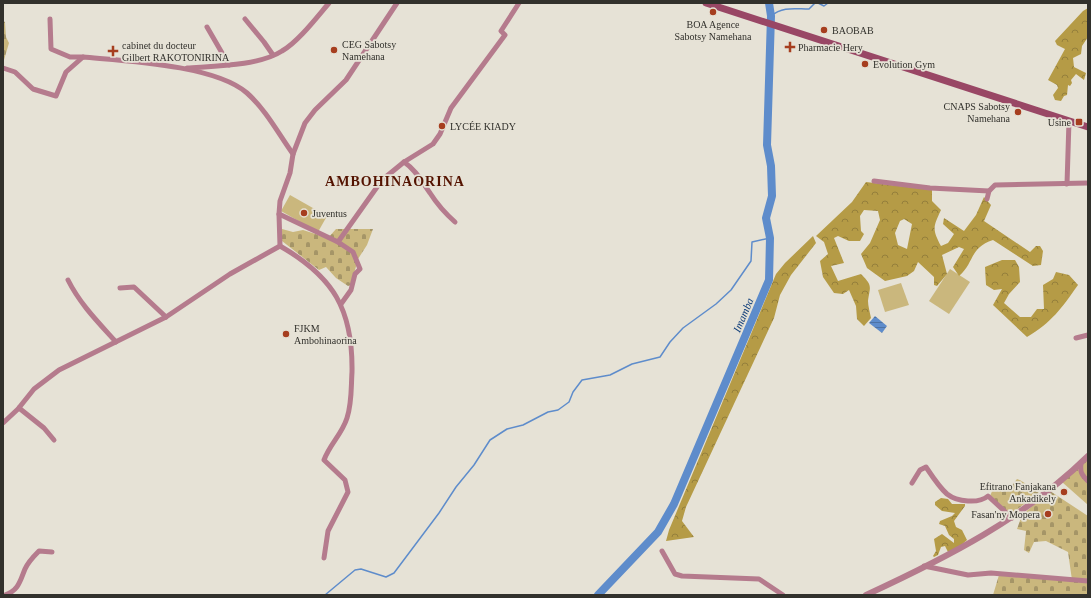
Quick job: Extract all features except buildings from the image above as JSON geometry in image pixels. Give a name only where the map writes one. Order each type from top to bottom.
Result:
[{"type":"main road","points":[[706,3],[1088,127]]},
{"type":"street","points":[[182,69],[260,61],[282,51],[329,3]]},
{"type":"street","points":[[280,246],[280,201],[290,173],[293,154],[305,124],[315,110],[346,80],[397,3]]},
{"type":"street","points":[[338,242],[382,180],[404,162],[434,144],[451,108],[506,35],[501,31],[519,3]]},
{"type":"street","points":[[50,19],[52,49],[70,57],[136,62],[182,69],[224,79],[246,92],[260,106],[293,154]]},
{"type":"street","points":[[245,19],[273,55]]},
{"type":"street","points":[[207,27],[229,65]]},
{"type":"street","points":[[3,68],[15,72],[33,89],[56,96],[66,72],[83,58]]},
{"type":"street","points":[[1067,184],[1069,121]]},
{"type":"street","points":[[404,162],[410,166],[423,181],[432,196],[456,222]]},
{"type":"street","points":[[874,181],[930,188],[989,191]]},
{"type":"street","points":[[987,199],[991,186],[998,184],[1088,183]]},
{"type":"street","points":[[279,214],[338,242],[353,252],[360,269],[355,274],[351,290],[341,304]]},
{"type":"street","points":[[280,246],[297,255],[319,274],[332,289],[341,304],[348,323],[352,351],[351,397],[347,417],[341,434],[329,447],[324,460],[345,480],[348,492],[328,531],[324,558]]},
{"type":"street","points":[[3,423],[19,408],[34,389],[44,380],[60,370],[166,317],[230,274],[280,246]]},
{"type":"street","points":[[68,280],[76,296],[88,313],[116,342]]},
{"type":"street","points":[[120,288],[134,287],[166,317]]},
{"type":"street","points":[[1076,338],[1088,335]]},
{"type":"street","points":[[19,408],[44,428],[54,440]]},
{"type":"street","points":[[866,595],[962,548],[1012,518],[1088,456]]},
{"type":"street","points":[[1081,463],[1080,470],[1088,481]]},
{"type":"street","points":[[912,484],[920,470],[926,467],[948,495],[974,502],[982,501],[988,496],[1012,518]]},
{"type":"street","points":[[5,595],[13,592],[19,586],[26,567],[39,551],[52,552]]},
{"type":"street","points":[[662,551],[676,574],[682,576],[759,579],[784,595]]},
{"type":"street","points":[[923,566],[968,575],[991,573],[1088,581]]},
{"type":"green space","points":[[1088,8],[1088,37],[1082,46],[1081,54],[1073,58],[1074,67],[1086,73],[1084,80],[1076,74],[1071,80],[1072,83],[1070,86],[1068,85],[1067,95],[1064,96],[1061,101],[1055,100],[1053,95],[1058,88],[1057,85],[1048,80],[1065,49],[1057,45],[1055,41],[1083,11]]},
{"type":"green space","points":[[3,21],[5,22],[6,37],[9,43],[4,60]]},
{"type":"green space","points":[[866,182],[932,190],[932,201],[941,210],[936,220],[935,232],[941,246],[948,243],[954,234],[943,224],[944,218],[964,231],[976,215],[984,197],[991,205],[984,221],[1030,252],[1036,246],[1040,246],[1043,251],[1041,265],[1033,266],[993,240],[985,243],[976,251],[968,266],[959,276],[953,267],[964,249],[959,247],[942,255],[947,274],[937,286],[934,285],[934,277],[918,262],[914,271],[907,276],[885,281],[867,268],[861,254],[870,243],[880,220],[878,211],[864,210],[860,216],[861,231],[864,234],[860,241],[849,241],[838,236],[834,238],[844,263],[831,266],[838,281],[861,274],[869,284],[870,289],[868,303],[871,318],[864,326],[857,319],[856,306],[849,290],[843,294],[834,293],[823,277],[820,261],[828,254],[824,242],[816,236],[852,202]],"holes":[[[904,219],[912,224],[907,249],[898,245],[895,233],[900,221]]]},
{"type":"green space","name":"Juventus","points":[[290,195],[327,216],[318,232],[281,211]]},
{"type":"green space","points":[[282,229],[293,232],[303,230],[328,238],[336,229],[373,229],[367,245],[358,259],[351,285],[348,286],[336,278],[326,267],[319,270],[282,241]]},
{"type":"green space","points":[[813,236],[816,243],[791,275],[780,295],[774,318],[686,507],[682,521],[694,537],[666,541],[669,530],[776,274],[785,263]]},
{"type":"green space","points":[[1002,260],[1015,260],[1019,267],[1020,282],[1009,294],[1004,303],[1020,317],[1031,317],[1037,309],[1044,309],[1043,285],[1053,279],[1056,272],[1069,275],[1078,285],[1056,314],[1043,326],[1027,337],[993,305],[1002,289],[994,290],[986,285],[985,267]]},
{"type":"green space","points":[[950,269],[970,282],[949,314],[929,301]]},
{"type":"green space","points":[[901,283],[909,305],[885,312],[878,290]]},
{"type":"green space","points":[[1088,458],[1088,505],[1062,482]]},
{"type":"green space","points":[[1017,479],[1039,493],[1011,514],[990,496],[993,489],[997,487],[1008,490]]},
{"type":"green space","points":[[1050,491],[1088,516],[1088,595],[993,595],[999,575],[1072,580],[1068,552],[1046,541],[1034,542],[1029,553],[1024,550],[1026,531],[1017,529],[1022,515]]},
{"type":"green space","points":[[941,498],[948,499],[952,504],[965,504],[954,521],[956,527],[962,530],[967,540],[952,553],[948,552],[945,546],[941,547],[938,555],[934,557],[933,556],[936,551],[934,539],[942,534],[954,543],[954,539],[949,535],[945,526],[939,524],[940,521],[952,516],[955,513],[942,511],[935,505],[935,502]]},
{"type":"water","points":[[875,316],[887,326],[882,333],[869,323]]},
{"type":"waterway","name":"Imamba","points":[[598,595],[658,532],[674,504],[769,280],[770,238],[766,218],[772,196],[771,166],[767,145],[771,16],[769,3]]},
{"type":"waterway","points":[[771,16],[785,9],[809,9],[815,3]]},
{"type":"waterway","points":[[818,3],[824,6],[828,3]]},
{"type":"waterway","points":[[325,595],[355,570],[361,569],[386,577],[394,573],[439,513],[456,487],[474,465],[490,440],[507,429],[523,425],[548,412],[558,410],[569,402],[573,392],[582,380],[610,375],[632,364],[660,357],[670,342],[683,328],[716,304],[731,290],[751,261],[752,242],[770,238]]},
{"type":"place","name":"BOA Agence Sabotsy Namehana","points":[[713,12]]},
{"type":"place","name":"BAOBAB","points":[[824,30]]},
{"type":"place","name":"Pharmacie Hery","points":[[790,47]]},
{"type":"place","name":"CEG Sabotsy Namehana","points":[[334,50]]},
{"type":"place","name":"cabinet du docteur Gilbert RAKOTONIRINA","points":[[113,51]]},
{"type":"place","name":"Evolution Gym","points":[[865,64]]},
{"type":"place","name":"CNAPS Sabotsy Namehana","points":[[1018,112]]},
{"type":"place","name":"Usine","points":[[1079,122]]},
{"type":"place","name":"LYCÉE KIADY","points":[[442,126]]},
{"type":"place","name":"Juventus","points":[[304,213]]},
{"type":"place","name":"FJKM Ambohinaorina","points":[[286,334]]},
{"type":"place","name":"Efitrano Fanjakana Ankadikely","points":[[1064,492]]},
{"type":"place","name":"Fasan'ny Mopera","points":[[1048,514]]},
{"type":"district","name":"AMBOHINAORINA","points":[[395,181]]}]
